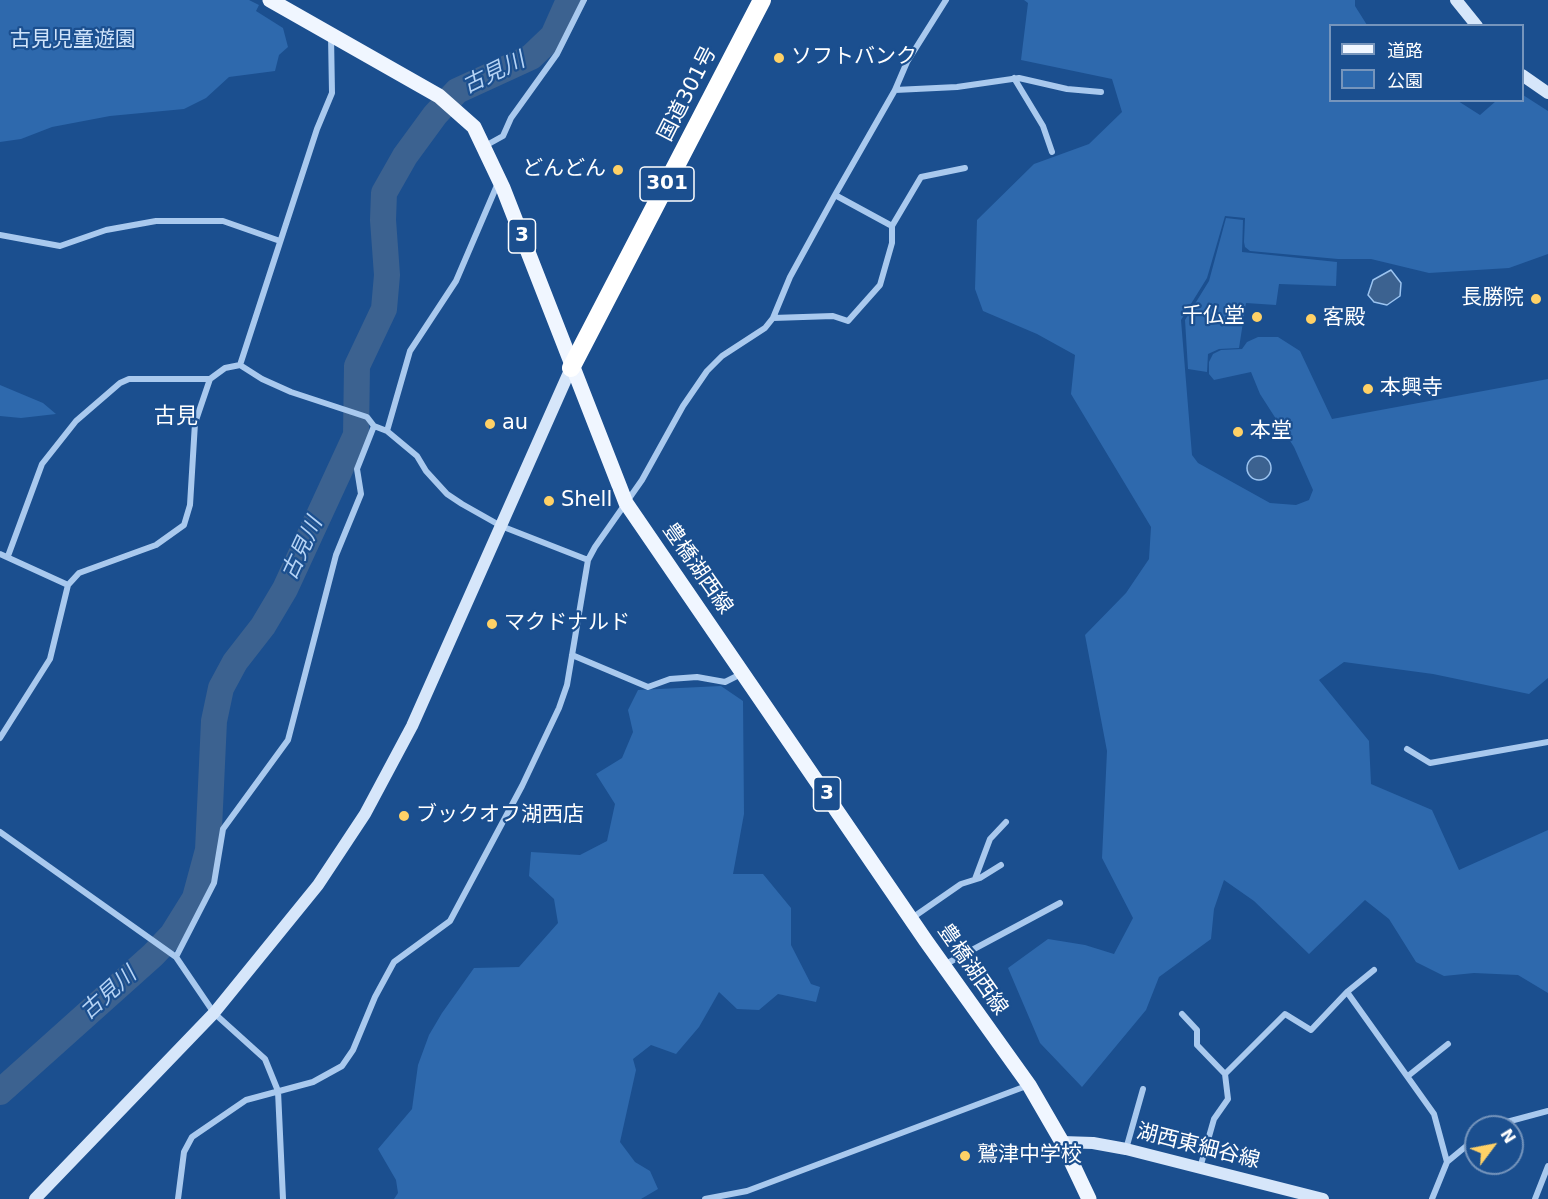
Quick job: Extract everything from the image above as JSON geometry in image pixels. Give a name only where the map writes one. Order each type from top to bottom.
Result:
[{"type":"highway","name":"国道301号","points":[[571,368],[762,0]]},
{"type":"main road","name":"豊橋湖西線","points":[[279,2],[439,96],[474,127],[500,180],[571,368],[626,503],[910,918],[1029,1085],[1062,1142],[1089,1199]]},
{"type":"street","points":[[485,146],[503,136],[511,118],[557,54],[584,0]]},
{"type":"street","points":[[178,1199],[184,1152],[192,1137],[246,1100],[314,1082],[342,1066],[353,1050],[375,997],[394,962],[450,921],[550,729],[567,685],[588,560],[642,480],[687,399],[707,371],[722,356],[765,328],[773,318],[790,277],[895,90],[907,62],[946,0]]},
{"type":"street","points":[[1456,0],[1475,24]]},
{"type":"street","points":[[240,364],[316,129],[332,93],[331,34]]},
{"type":"street","points":[[1524,76],[1548,93]]},
{"type":"street","points":[[895,90],[957,87],[1014,78],[1101,92]]},
{"type":"street","points":[[1014,78],[1043,126],[1052,152]]},
{"type":"street","points":[[773,318],[833,316],[848,321],[880,285],[892,243],[892,226],[921,177],[965,168]]},
{"type":"street","points":[[387,431],[410,351],[456,281],[500,180]]},
{"type":"street","points":[[835,195],[892,226]]},
{"type":"street","points":[[0,235],[60,246],[106,230],[156,221],[223,220],[280,241]]},
{"type":"street","points":[[0,738],[50,659],[68,585],[79,573],[156,544],[184,525],[190,505],[195,423],[210,379],[225,368],[240,364],[262,379],[291,392],[367,417],[374,426],[387,431],[417,456],[426,471],[447,495],[501,526],[588,560]]},
{"type":"street","points":[[35,1199],[214,1013],[318,885],[365,814],[412,726],[571,368]]},
{"type":"street","points":[[8,556],[42,464],[76,421],[120,383],[129,379],[210,379]]},
{"type":"street","points":[[176,957],[214,883],[223,829],[288,740],[336,555],[361,494],[357,469],[374,426]]},
{"type":"street","points":[[0,554],[68,585]]},
{"type":"street","points":[[572,655],[648,687],[670,680],[697,677],[725,682],[743,672]]},
{"type":"street","points":[[1407,749],[1430,763],[1548,742]]},
{"type":"street","points":[[975,879],[990,839],[1006,822]]},
{"type":"street","points":[[0,832],[176,957],[214,1013],[257,1049],[272,1071],[278,1091],[283,1199]]},
{"type":"street","points":[[910,918],[961,884],[1001,865]]},
{"type":"street","points":[[943,965],[1060,903]]},
{"type":"street","points":[[1225,1074],[1285,1014],[1311,1030],[1347,992],[1374,970]]},
{"type":"street","points":[[1347,992],[1434,1114],[1447,1162]]},
{"type":"street","points":[[1182,1014],[1197,1030],[1197,1045],[1225,1074],[1228,1099],[1214,1119],[1200,1168]]},
{"type":"street","points":[[1408,1076],[1448,1044]]},
{"type":"street","points":[[705,1199],[747,1191],[1029,1085]]},
{"type":"street","points":[[1126,1149],[1143,1089]]},
{"type":"street","points":[[1524,1117],[1548,1111]]},
{"type":"street","name":"湖西東細谷線","points":[[1062,1142],[1094,1143],[1126,1149],[1323,1199]]},
{"type":"street","points":[[1432,1199],[1447,1162],[1464,1148]]},
{"type":"street","points":[[1535,1199],[1548,1166]]},
{"type":"street","points":[[747,1191],[747,1199]]},
{"type":"green space","name":"古見児童遊園","points":[[0,0],[249,0],[259,5],[256,11],[283,28],[288,47],[279,55],[275,71],[229,77],[206,98],[184,109],[110,116],[52,127],[21,139],[0,142]]},
{"type":"green space","points":[[1024,0],[1355,0],[1355,6],[1366,24],[1329,24],[1329,102],[1460,102],[1480,115],[1495,102],[1524,102],[1524,96],[1548,111],[1548,254],[1509,268],[1429,273],[1371,259],[1338,259],[1250,251],[1245,247],[1244,242],[1245,218],[1225,216],[1207,278],[1181,320],[1192,455],[1198,463],[1270,503],[1296,505],[1309,500],[1313,490],[1294,447],[1260,394],[1251,372],[1214,380],[1209,374],[1209,362],[1213,354],[1221,350],[1242,349],[1247,342],[1258,337],[1278,337],[1300,351],[1332,419],[1548,379],[1548,678],[1529,694],[1433,674],[1344,662],[1319,680],[1369,741],[1371,784],[1432,810],[1459,870],[1548,830],[1548,993],[1518,975],[1474,973],[1444,976],[1416,962],[1389,919],[1365,900],[1309,954],[1254,901],[1224,880],[1214,909],[1211,939],[1159,977],[1146,1010],[1082,1087],[1040,1043],[1008,968],[1048,939],[1085,945],[1114,954],[1133,918],[1102,858],[1107,751],[1085,635],[1126,593],[1149,559],[1151,527],[1071,394],[1075,355],[1037,334],[983,311],[975,289],[977,220],[1034,164],[1089,144],[1122,112],[1112,79],[1021,60],[1028,3]]},
{"type":"green space","points":[[1226,218],[1243,220],[1242,252],[1337,262],[1336,286],[1279,284],[1276,305],[1246,303],[1239,348],[1219,349],[1208,354],[1207,372],[1188,369],[1185,320],[1209,281]]},
{"type":"green space","points":[[0,385],[43,403],[56,414],[21,418],[0,416]]},
{"type":"green space","points":[[721,686],[743,701],[744,814],[733,874],[763,874],[791,908],[791,945],[811,984],[820,987],[816,1002],[778,994],[759,1010],[737,1009],[719,992],[699,1027],[676,1054],[651,1045],[633,1059],[636,1070],[620,1142],[635,1162],[650,1171],[658,1189],[641,1199],[394,1199],[398,1193],[396,1180],[378,1149],[412,1109],[418,1065],[429,1035],[442,1013],[474,968],[519,967],[558,923],[554,899],[529,876],[531,852],[580,855],[607,841],[615,804],[596,774],[622,758],[633,732],[628,710],[638,690]]},
{"type":"shaded area","points":[[1391,270],[1401,283],[1400,296],[1387,305],[1374,302],[1368,295],[1373,280]]},
{"type":"shaded area","points":[[1259,456],[1267,460],[1271,468],[1267,476],[1259,480],[1251,476],[1247,468],[1251,460]]},
{"type":"waterway","name":"古見川","points":[[0,1092],[153,955],[172,935],[195,898],[208,850],[214,721],[221,688],[235,662],[263,626],[285,589],[356,435],[357,366],[384,309],[387,275],[383,220],[384,193],[405,156],[435,115],[457,91],[531,57],[553,36],[569,0]]},
{"type":"place","name":"ソフトバンク","points":[[779,58]]},
{"type":"place","name":"どんどん","points":[[618,170]]},
{"type":"place","name":"長勝院","points":[[1536,299]]},
{"type":"place","name":"千仏堂","points":[[1257,317]]},
{"type":"place","name":"客殿","points":[[1311,319]]},
{"type":"place","name":"本興寺","points":[[1368,389]]},
{"type":"place","name":"au","points":[[490,424]]},
{"type":"place","name":"本堂","points":[[1238,432]]},
{"type":"place","name":"Shell","points":[[549,501]]},
{"type":"place","name":"マクドナルド","points":[[492,624]]},
{"type":"place","name":"ブックオフ湖西店","points":[[404,816]]},
{"type":"place","name":"鷲津中学校","points":[[965,1156]]},
{"type":"district","name":"古見","points":[[176,417]]}]
